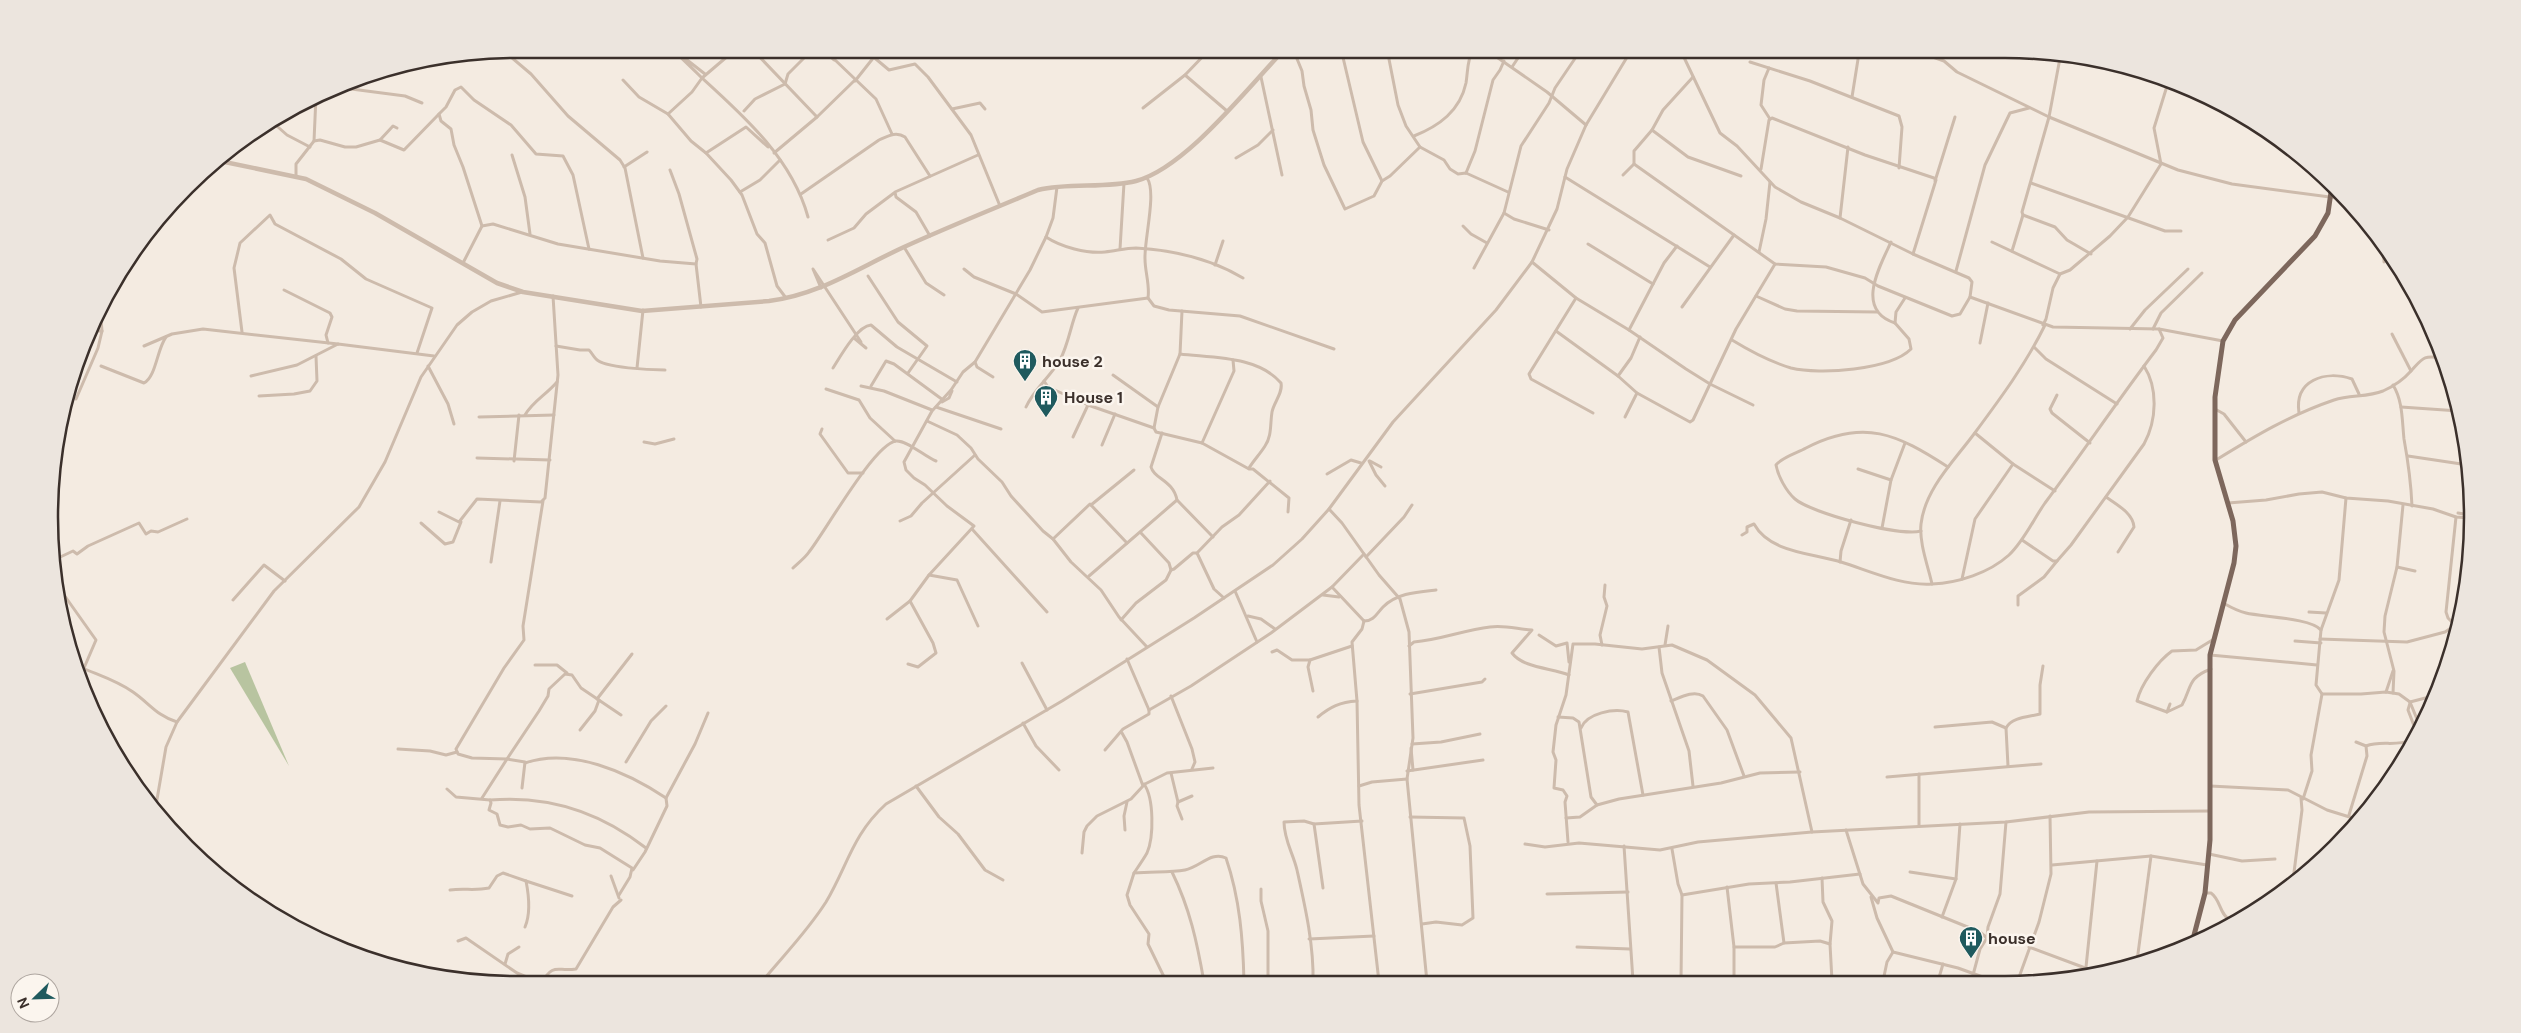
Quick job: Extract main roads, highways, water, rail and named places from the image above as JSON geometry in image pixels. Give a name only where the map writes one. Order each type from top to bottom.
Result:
[{"type":"main road","points":[[2194,934],[2205,893],[2209,854],[2212,669],[2210,655],[2224,604],[2236,546],[2236,535],[2215,460],[2215,409],[2223,341],[2235,320],[2315,236],[2328,213],[2331,194]]},
{"type":"place","name":"house 2","points":[[1025,382]]},
{"type":"place","name":"House 1","points":[[1046,418]]},
{"type":"place","name":"house","points":[[1971,959]]}]
